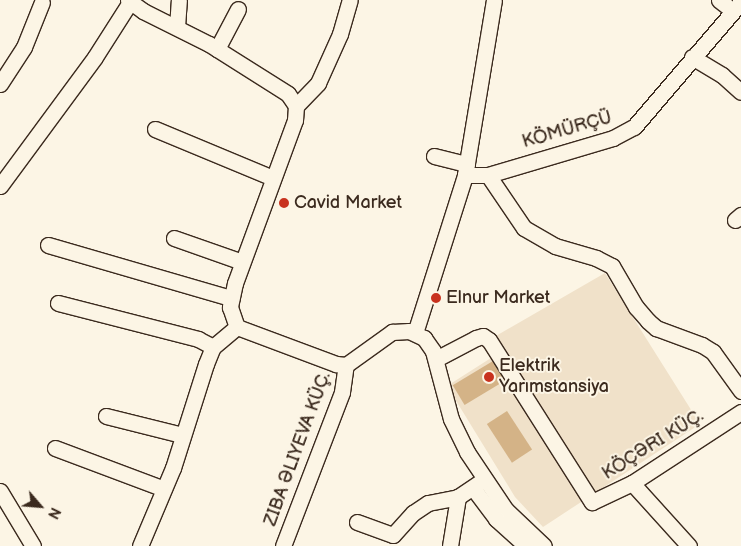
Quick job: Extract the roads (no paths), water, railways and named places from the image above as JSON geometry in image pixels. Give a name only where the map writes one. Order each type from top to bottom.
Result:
[{"type":"street","points":[[177,27],[179,0]]},
{"type":"street","points":[[296,106],[307,98],[318,83],[340,34],[350,0]]},
{"type":"street","points":[[416,333],[466,170],[494,0]]},
{"type":"street","points":[[719,0],[737,6]]},
{"type":"street","points":[[0,186],[95,57],[129,1],[217,49],[288,94],[296,106],[295,120],[242,262],[231,298],[230,315],[237,327],[336,364],[346,365],[392,332],[402,330],[416,333],[430,345],[436,359],[451,419],[478,484],[496,519],[526,546]]},
{"type":"street","points":[[0,84],[24,47],[42,2]]},
{"type":"street","name":"KÖMÜRÇÜ","points":[[434,156],[466,170],[488,175],[625,133],[645,116],[692,57],[737,6]]},
{"type":"street","points":[[217,49],[238,9]]},
{"type":"street","points":[[692,57],[722,75],[741,92]]},
{"type":"street","points":[[155,129],[273,178]]},
{"type":"street","points":[[488,175],[524,228],[555,246],[596,258],[612,266],[636,308],[648,321],[656,328],[702,345],[713,352],[741,391]]},
{"type":"street","points":[[174,238],[242,262]]},
{"type":"street","points":[[48,245],[231,298]]},
{"type":"street","points":[[58,303],[198,339],[213,347]]},
{"type":"street","points":[[140,546],[164,489],[213,347],[237,327]]},
{"type":"street","name":"KÖÇƏRI KÜÇ.","points":[[436,359],[476,338],[483,336],[489,340],[586,496],[592,502],[599,501],[632,483],[741,412]]},
{"type":"street","name":"ZIBA ƏLIYEVA KÜÇ.","points":[[283,546],[342,392],[346,365]]},
{"type":"street","points":[[106,416],[182,435]]},
{"type":"street","points":[[55,448],[164,489]]},
{"type":"street","points":[[632,483],[689,546]]},
{"type":"street","points":[[357,522],[393,535],[412,512],[428,502],[458,497],[478,484]]},
{"type":"street","points":[[478,484],[544,546]]},
{"type":"street","points":[[0,491],[33,546]]},
{"type":"street","points":[[450,546],[458,497]]},
{"type":"place","name":"Cavid Market","points":[[284,203]]},
{"type":"place","name":"Elnur Market","points":[[436,298]]},
{"type":"place","name":"Elektrik Yarımstansiya","points":[[489,377]]}]
